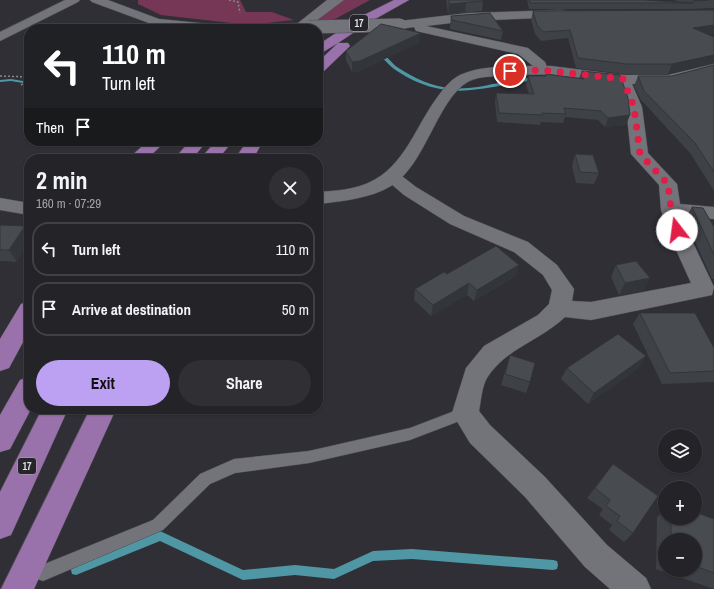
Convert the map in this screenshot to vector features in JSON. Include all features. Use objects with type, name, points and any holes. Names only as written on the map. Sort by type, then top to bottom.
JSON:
[{"type":"main road","name":"17","points":[[323,34],[350,16],[381,0]]},
{"type":"main road","name":"17","points":[[323,48],[364,20],[403,0]]},
{"type":"main road","points":[[323,25],[350,16]]},
{"type":"main road","points":[[323,64],[345,44],[364,20]]},
{"type":"main road","points":[[143,154],[152,146]]},
{"type":"main road","points":[[187,154],[195,146]]},
{"type":"main road","points":[[213,154],[220,146]]},
{"type":"main road","points":[[0,360],[24,319]]},
{"type":"main road","points":[[0,440],[24,397]]},
{"type":"main road","name":"17","points":[[0,524],[53,414]]},
{"type":"main road","points":[[17,589],[101,414]]},
{"type":"street","points":[[26,24],[74,0]]},
{"type":"street","points":[[96,0],[130,5],[157,22],[175,24]]},
{"type":"street","points":[[313,24],[332,2],[338,0]]},
{"type":"street","points":[[323,28],[400,25],[468,17],[576,14]]},
{"type":"street","points":[[0,37],[24,25]]},
{"type":"street","points":[[400,25],[513,48],[522,51],[533,58],[540,65],[541,70]]},
{"type":"street","points":[[323,197],[346,195],[368,190],[392,177],[407,162],[450,90],[461,79],[480,74],[541,70],[623,79],[664,80],[675,78],[693,71],[714,68]]},
{"type":"street","points":[[560,308],[591,310],[704,289],[677,230],[671,210],[668,184],[640,154],[634,107],[623,79]]},
{"type":"street","points":[[392,177],[410,191],[457,220],[521,247],[550,270],[563,289],[560,308],[546,321],[493,353],[475,375],[465,413],[480,434],[535,487],[596,556],[635,589]]},
{"type":"street","points":[[0,204],[24,208]]},
{"type":"street","points":[[671,210],[714,213]]},
{"type":"lane","points":[[43,573],[158,524],[205,479],[234,466],[309,457],[363,445],[410,434],[465,413]]},
{"type":"path","points":[[0,76],[24,77]]},
{"type":"shaded area","points":[[138,0],[240,0],[246,12],[272,12],[294,20],[258,24],[240,24],[161,15],[138,4]]},
{"type":"shaded area","points":[[327,0],[370,0],[323,26],[323,24],[312,24],[306,17]]},
{"type":"building","points":[[449,0],[482,0],[483,1],[449,4]]},
{"type":"building","points":[[529,0],[644,0],[693,3],[530,3]]},
{"type":"building","points":[[714,10],[714,25],[693,28],[714,37],[714,55],[672,64],[626,64],[578,58],[570,30],[543,32],[537,25],[533,11]]},
{"type":"building","points":[[490,13],[503,31],[452,20],[451,16]]},
{"type":"building","points":[[381,24],[421,33],[360,61],[352,62],[346,51]]},
{"type":"building","points":[[714,65],[714,172],[695,143],[644,91],[638,76],[672,76]]},
{"type":"building","points":[[582,71],[620,75],[628,98],[630,115],[608,118],[601,111],[564,108],[566,114],[542,113],[543,115],[499,113],[496,93],[534,94],[528,76],[546,76],[546,74],[584,79]]},
{"type":"building","points":[[575,154],[593,155],[599,173],[580,172]]},
{"type":"building","points":[[692,207],[703,208],[714,227],[714,255]]},
{"type":"building","points":[[0,225],[24,226],[9,250],[0,250]]},
{"type":"building","points":[[496,246],[519,265],[477,290],[469,283],[433,305],[415,289],[444,272],[447,274]]},
{"type":"building","points":[[636,261],[650,278],[625,283],[616,265]]},
{"type":"building","points":[[640,313],[695,313],[714,348],[714,371],[670,373]]},
{"type":"building","points":[[618,334],[646,356],[594,393],[567,368]]},
{"type":"building","points":[[510,355],[535,363],[530,382],[505,374]]},
{"type":"building","points":[[613,464],[658,496],[633,533],[617,521],[620,516],[606,506],[610,500],[595,488]]},
{"type":"building","points":[[702,515],[714,519],[714,573],[702,569],[702,533],[671,533],[671,525],[702,525]]},
{"type":"waterway","points":[[378,52],[391,65],[403,73],[437,88],[465,90],[536,79]]},
{"type":"waterway","points":[[0,81],[11,80],[24,82]]},
{"type":"waterway","points":[[76,570],[160,536],[243,575],[295,570],[334,574],[373,556],[412,554],[553,565]]},
{"type":"route","points":[[510,71],[541,70],[600,78],[623,79],[634,107],[635,125],[640,154],[668,184],[671,210],[677,230]]}]
